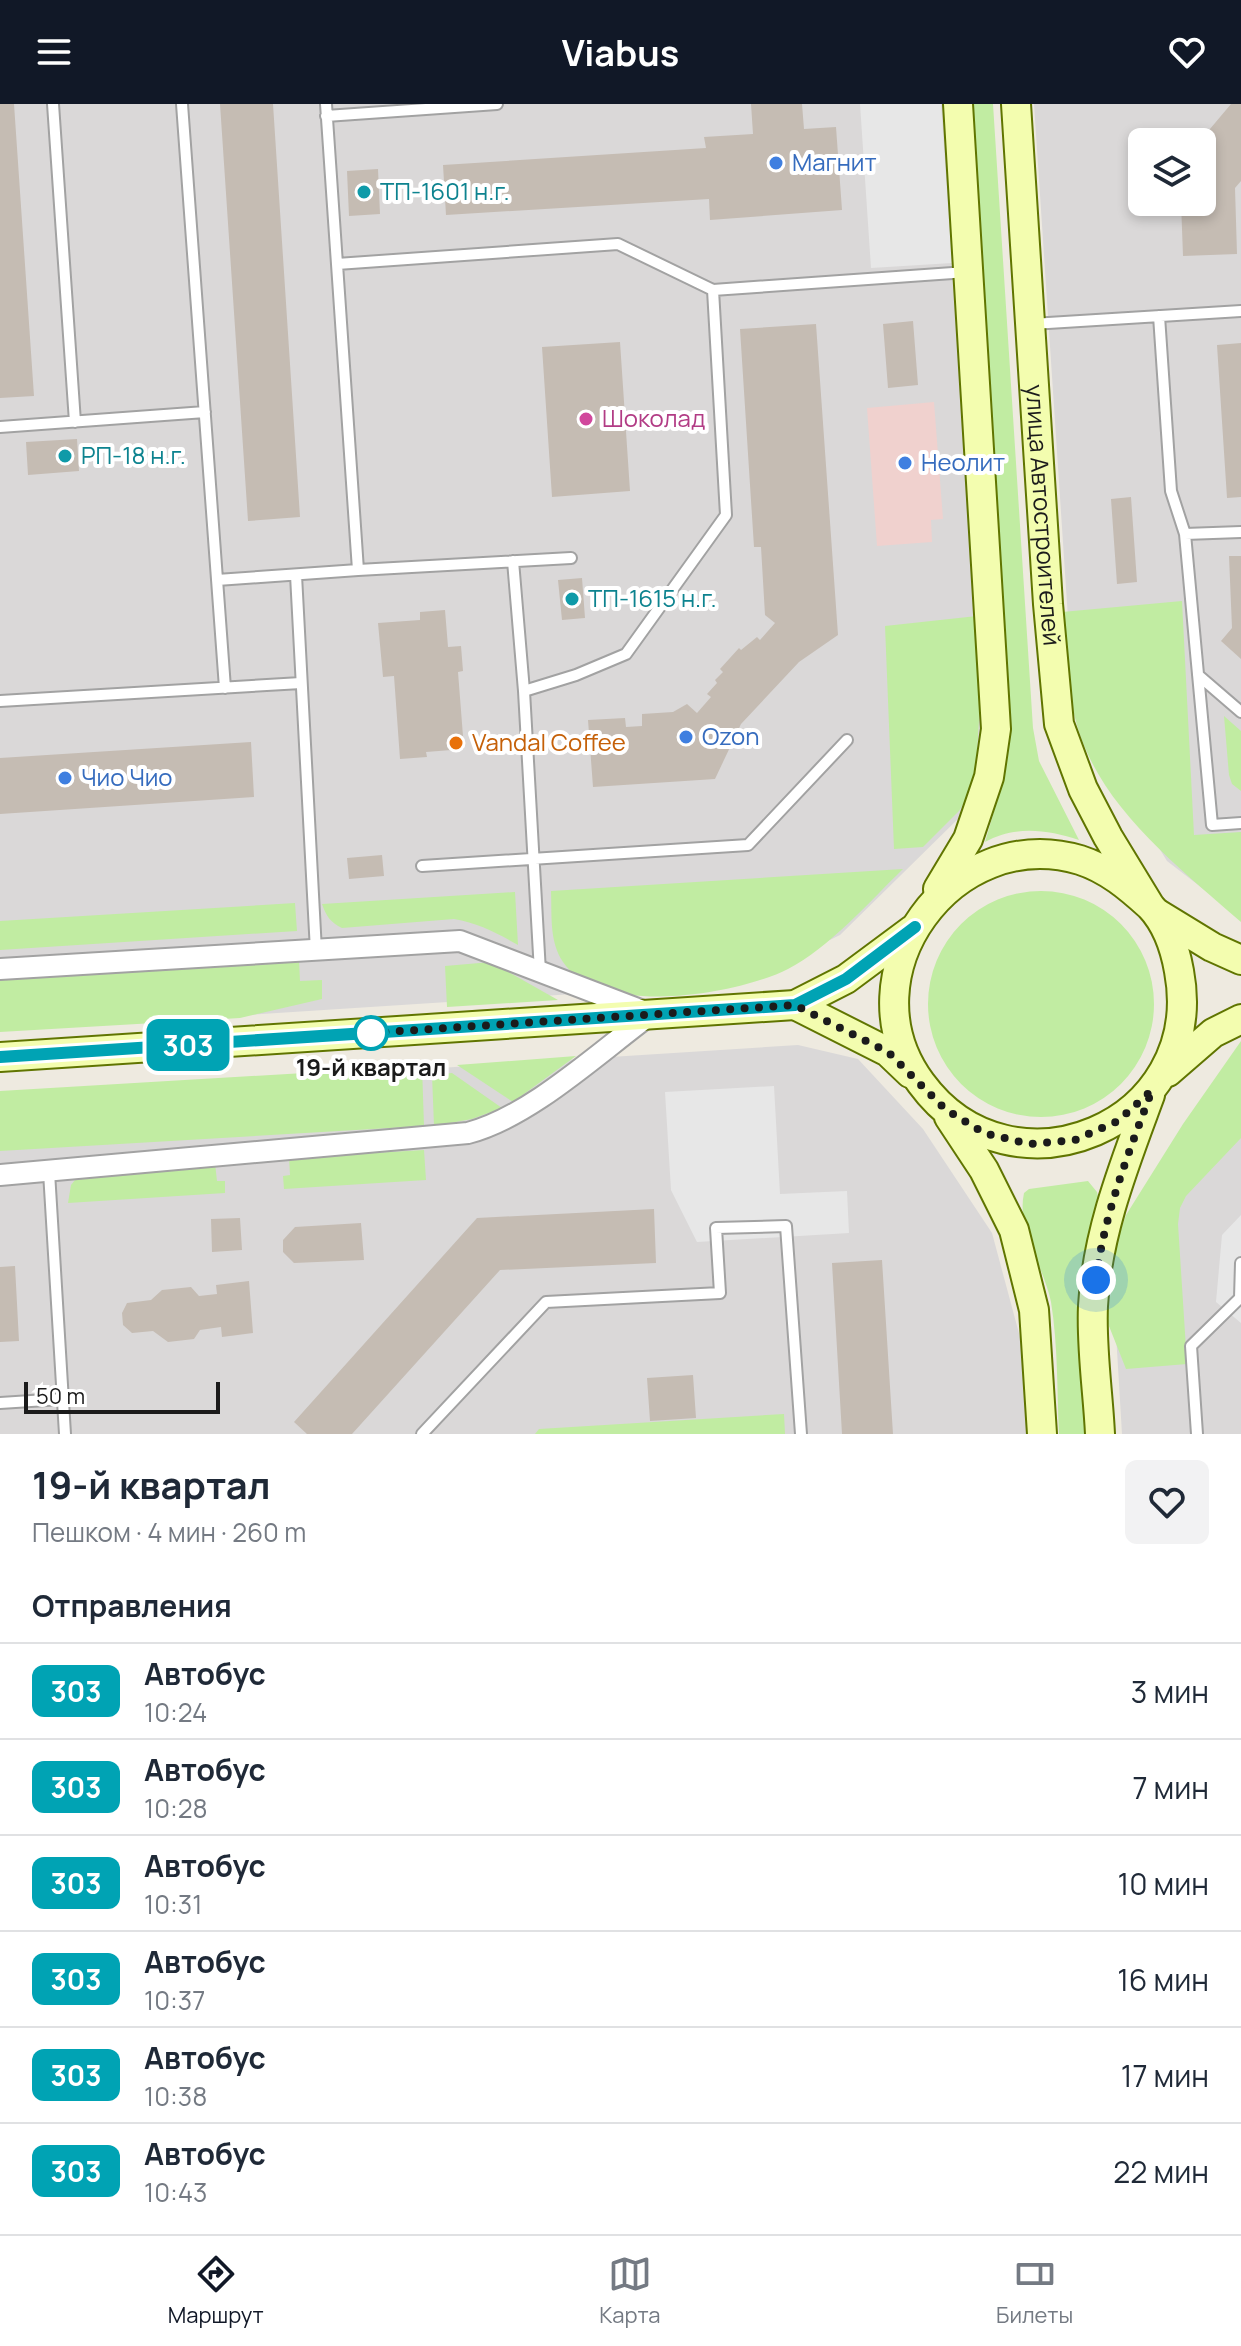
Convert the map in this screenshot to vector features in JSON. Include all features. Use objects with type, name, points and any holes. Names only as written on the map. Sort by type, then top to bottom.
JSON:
[{"type":"main road","points":[[920,1082],[903,1049],[895,1014],[896,977],[906,942],[968,839],[989,777],[996,729],[958,104]]},
{"type":"main road","name":"улица Автостроителей","points":[[1016,104],[1051,653],[1059,724],[1083,789],[1175,949],[1184,998],[1176,1047],[1157,1084]]},
{"type":"main road","points":[[0,1057],[795,1005],[846,979],[920,918],[956,881],[994,862],[1037,855],[1079,860],[1118,878],[1154,910],[1212,947],[1241,960]]},
{"type":"main road","points":[[795,1005],[888,1052],[945,1109],[984,1170],[1014,1230],[1034,1310],[1042,1434]]},
{"type":"main road","points":[[945,1109],[984,1133],[1029,1144],[1075,1140],[1118,1121],[1213,1033],[1241,1019]]},
{"type":"main road","points":[[1100,1434],[1093,1308],[1100,1251],[1118,1183],[1157,1084]]},
{"type":"street","points":[[0,969],[460,941],[651,1014]]},
{"type":"street","points":[[0,1175],[468,1133],[493,1127],[522,1111],[651,1014]]},
{"type":"lane","points":[[53,104],[75,422]]},
{"type":"lane","points":[[182,104],[225,688]]},
{"type":"lane","points":[[326,104],[358,570]]},
{"type":"lane","points":[[326,116],[497,104]]},
{"type":"lane","points":[[337,264],[618,244],[713,290],[969,272]]},
{"type":"lane","points":[[524,691],[576,675],[626,654],[726,515],[713,290]]},
{"type":"lane","points":[[1030,324],[1241,311]]},
{"type":"lane","points":[[1159,316],[1171,491],[1185,534],[1212,825],[1241,823]]},
{"type":"lane","points":[[0,427],[205,412]]},
{"type":"lane","points":[[1185,534],[1241,532]]},
{"type":"lane","points":[[217,580],[571,558]]},
{"type":"lane","points":[[513,561],[541,974]]},
{"type":"lane","points":[[296,575],[316,951]]},
{"type":"lane","points":[[1198,675],[1241,712]]},
{"type":"lane","points":[[0,701],[301,683]]},
{"type":"lane","points":[[422,866],[748,845],[847,740]]},
{"type":"lane","points":[[49,1172],[65,1434]]},
{"type":"lane","points":[[422,1434],[546,1302],[720,1293],[716,1228],[786,1226],[801,1434]]},
{"type":"lane","points":[[1197,1434],[1191,1346],[1240,1298],[1241,1263]]},
{"type":"lane","points":[[0,1403],[62,1399]]},
{"type":"shaded area","points":[[0,104],[946,104],[985,720],[962,815],[840,935],[742,983],[0,1031]]},
{"type":"shaded area","points":[[860,104],[941,104],[952,263],[871,268]]},
{"type":"shaded area","points":[[1034,104],[1241,104],[1241,918],[1167,861],[1074,709]]},
{"type":"shaded area","name":"Неолит","points":[[934,402],[943,519],[931,520],[932,542],[877,546],[867,408]]},
{"type":"shaded area","points":[[798,1045],[858,1059],[923,1129],[992,1233],[1024,1352],[1029,1434],[0,1434],[0,1096]]},
{"type":"shaded area","points":[[1241,1057],[1241,1434],[1122,1434],[1115,1317]]},
{"type":"shaded area","points":[[774,1086],[780,1194],[847,1191],[849,1233],[697,1242],[671,1190],[665,1092]]},
{"type":"shaded area","points":[[1241,1215],[1241,1323],[1216,1302],[1222,1235]]},
{"type":"green space","points":[[965,104],[993,104],[1033,728],[1039,761],[1079,840],[1020,831],[985,842],[1000,791],[1004,733]]},
{"type":"green space","points":[[1182,601],[1194,835],[1241,832],[1241,922],[1154,844],[1115,799],[1086,750],[1071,700],[1062,612]]},
{"type":"green space","points":[[977,616],[981,686],[976,771],[971,791],[959,811],[923,847],[894,849],[885,626]]},
{"type":"green space","points":[[1224,716],[1241,731],[1241,791],[1232,784],[1229,775]]},
{"type":"green space","points":[[903,869],[819,949],[788,969],[737,987],[670,996],[637,996],[607,990],[581,979],[563,962],[553,937],[551,891]]},
{"type":"green space","points":[[1041,891],[1084,900],[1104,910],[1121,924],[1135,941],[1145,961],[1154,1004],[1145,1047],[1135,1067],[1121,1084],[1104,1098],[1084,1108],[1041,1117],[998,1108],[978,1098],[961,1084],[947,1067],[937,1047],[928,1004],[937,961],[947,941],[961,924],[978,910],[998,900]]},
{"type":"green space","points":[[515,892],[518,945],[487,929],[454,919],[342,928],[329,919],[322,904]]},
{"type":"green space","points":[[295,903],[297,931],[0,950],[0,921]]},
{"type":"green space","points":[[299,960],[300,981],[322,980],[322,999],[240,1018],[0,1032],[0,978]]},
{"type":"green space","points":[[491,962],[558,1000],[447,1007],[445,966]]},
{"type":"green space","points":[[1241,1041],[1241,1138],[1186,1196],[1180,1208],[1178,1224],[1187,1364],[1126,1369],[1107,1321],[1117,1241],[1126,1215],[1183,1124]]},
{"type":"green space","points":[[576,1056],[513,1102],[457,1065]]},
{"type":"green space","points":[[422,1066],[424,1126],[0,1151],[0,1091]]},
{"type":"green space","points":[[452,1073],[502,1108],[472,1119],[434,1126],[432,1075]]},
{"type":"green space","points":[[424,1150],[426,1180],[284,1189],[283,1176],[290,1175],[289,1158]]},
{"type":"green space","points":[[215,1163],[217,1181],[225,1181],[225,1193],[68,1203],[71,1185],[79,1175]]},
{"type":"green space","points":[[1088,1181],[1097,1192],[1099,1201],[1087,1434],[1059,1434],[1051,1302],[1027,1234],[1024,1193],[1029,1189]]},
{"type":"green space","points":[[784,1414],[785,1434],[535,1434],[539,1429]]},
{"type":"building","points":[[0,104],[14,104],[34,396],[0,398]]},
{"type":"building","points":[[220,104],[273,104],[300,517],[248,521]]},
{"type":"building","points":[[751,104],[802,104],[804,129],[836,127],[842,210],[710,220],[709,199],[446,215],[443,165],[706,148],[704,137],[753,134]]},
{"type":"building","points":[[1231,104],[1241,104],[1241,181],[1235,188],[1237,254],[1183,256],[1182,216],[1216,216],[1216,128],[1211,128]]},
{"type":"building","name":"ТП-1601 н.г.","points":[[378,169],[380,214],[349,216],[347,171]]},
{"type":"building","points":[[913,321],[918,385],[888,388],[883,324]]},
{"type":"building","points":[[816,324],[838,635],[799,662],[741,724],[715,779],[593,787],[588,720],[625,718],[626,727],[642,726],[642,714],[673,712],[687,704],[697,713],[711,697],[707,694],[723,672],[720,669],[739,648],[741,650],[757,637],[760,640],[775,623],[765,615],[761,547],[754,547],[740,329]]},
{"type":"building","name":"Шоколад","points":[[620,342],[630,491],[552,497],[542,347]]},
{"type":"building","points":[[1241,343],[1241,497],[1227,498],[1217,345]]},
{"type":"building","points":[[77,439],[79,471],[28,475],[26,442]]},
{"type":"building","points":[[1131,497],[1137,582],[1117,584],[1111,499]]},
{"type":"building","points":[[1229,556],[1241,556],[1241,659],[1221,641],[1232,628]]},
{"type":"building","name":"ТП-1615 н.г.","points":[[582,578],[585,618],[562,620],[558,580]]},
{"type":"building","points":[[445,610],[448,647],[461,646],[463,671],[458,672],[464,749],[426,752],[427,757],[400,759],[394,676],[383,677],[378,623],[420,620],[420,612]]},
{"type":"building","points":[[251,742],[254,797],[0,814],[0,758]]},
{"type":"building","points":[[382,855],[384,876],[349,879],[347,858]]},
{"type":"building","points":[[654,1209],[656,1263],[500,1270],[352,1434],[307,1434],[294,1422],[477,1218]]},
{"type":"building","points":[[240,1218],[242,1250],[212,1252],[211,1219]]},
{"type":"building","points":[[361,1223],[364,1260],[294,1263],[283,1252],[283,1240],[295,1227]]},
{"type":"building","points":[[882,1260],[893,1434],[842,1434],[832,1263]]},
{"type":"building","points":[[15,1266],[19,1341],[0,1342],[0,1267]]},
{"type":"building","points":[[249,1281],[253,1333],[222,1337],[221,1327],[200,1330],[194,1339],[168,1342],[153,1331],[132,1333],[123,1325],[122,1313],[127,1303],[151,1300],[162,1290],[191,1287],[199,1296],[217,1294],[216,1285]]},
{"type":"building","points":[[693,1375],[696,1418],[650,1421],[647,1378]]},
{"type":"bus line","name":"303","points":[[0,1057],[795,1005],[846,979],[915,927]]},
{"type":"place","name":"Магнит","points":[[776,163]]},
{"type":"place","name":"ТП-1601 н.г.","points":[[364,192]]},
{"type":"place","name":"Шоколад","points":[[586,419]]},
{"type":"place","name":"РП-18 н.г.","points":[[65,456]]},
{"type":"place","name":"Неолит","points":[[905,463]]},
{"type":"place","name":"ТП-1615 н.г.","points":[[572,599]]},
{"type":"place","name":"Ozon","points":[[686,737]]},
{"type":"place","name":"Vandal Coffee","points":[[456,743]]},
{"type":"place","name":"Чио Чио","points":[[65,778]]},
{"type":"place","name":"19-й квартал","points":[[371,1033]]},
{"type":"route","points":[[371,1033],[795,1005],[888,1052],[945,1109],[984,1133],[1029,1144],[1075,1140],[1118,1121],[1152,1090],[1118,1183],[1100,1251],[1096,1280]]}]
